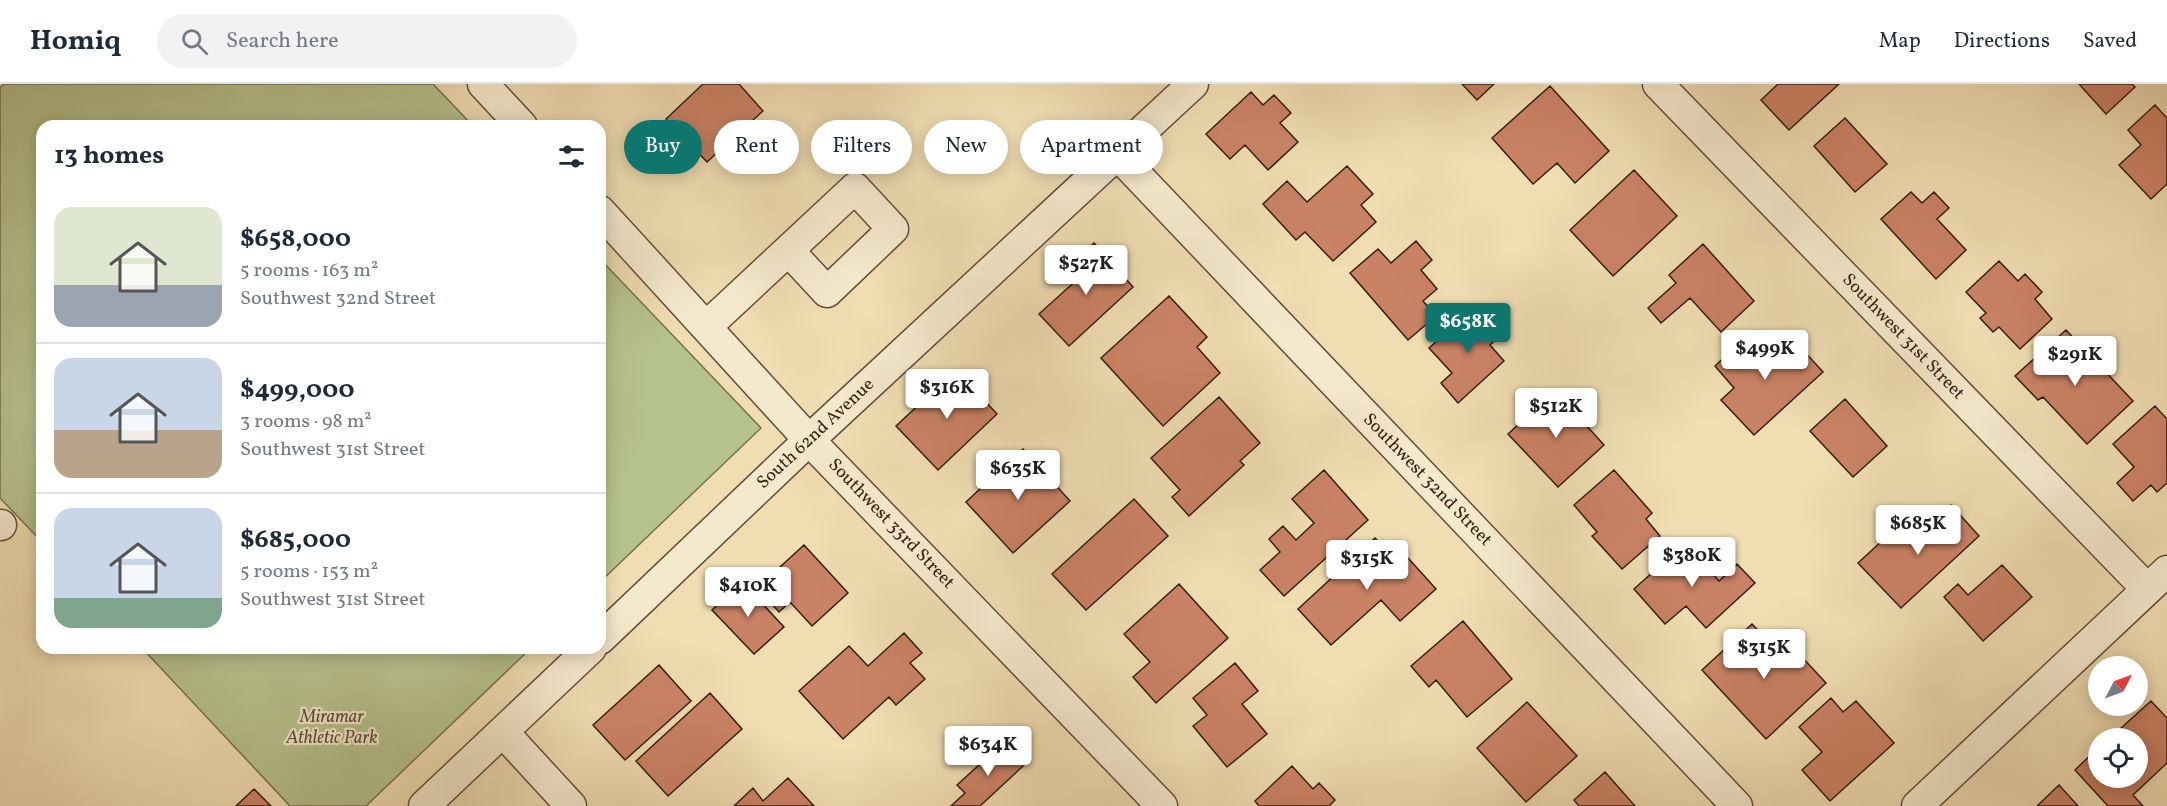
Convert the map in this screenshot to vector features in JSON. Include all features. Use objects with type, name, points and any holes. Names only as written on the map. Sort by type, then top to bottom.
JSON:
[{"type":"street","points":[[483,84],[508,120]]},
{"type":"street","name":"South 62nd Avenue","points":[[1153,120],[1193,84]]},
{"type":"street","name":"Southwest 31st Street","points":[[1658,84],[2157,580]]},
{"type":"street","name":"South 62nd Avenue","points":[[606,633],[1094,174]]},
{"type":"street","name":"Southwest 32nd Street","points":[[1136,174],[1737,806]]},
{"type":"street","name":"Southwest 33rd Street","points":[[606,219],[809,440],[1162,806]]},
{"type":"street","points":[[706,327],[789,251]]},
{"type":"street","points":[[1917,806],[2157,580]]},
{"type":"street","points":[[424,806],[585,654]]},
{"type":"street","points":[[503,732],[571,806]]},
{"type":"green space","points":[[4,84],[433,84],[467,120],[36,120],[36,536],[0,498],[0,88]]},
{"type":"green space","points":[[606,265],[761,428],[606,576]]},
{"type":"green space","name":"Miramar Athletic Park","points":[[148,654],[525,654],[366,806],[290,806]]},
{"type":"building","points":[[703,84],[739,84],[763,111],[753,120],[714,120],[714,156],[707,162],[702,157],[702,120],[666,119]]},
{"type":"building","points":[[1462,84],[1494,84],[1477,100]]},
{"type":"building","points":[[1778,84],[1839,84],[1789,130],[1761,100]]},
{"type":"building","points":[[2079,84],[2132,84],[2135,87],[2106,114]]},
{"type":"building","points":[[1550,86],[1609,151],[1575,183],[1557,163],[1533,184],[1492,138]]},
{"type":"building","points":[[1251,92],[1263,105],[1274,95],[1291,113],[1280,123],[1298,142],[1268,170],[1245,145],[1230,159],[1206,134]]},
{"type":"building","points":[[2155,105],[2167,118],[2167,184],[2151,199],[2119,165],[2141,145],[2128,130]]},
{"type":"building","points":[[1845,118],[1887,164],[1855,192],[1814,146]]},
{"type":"building","points":[[1347,166],[1373,194],[1361,205],[1376,222],[1333,261],[1305,232],[1296,240],[1263,204],[1287,181],[1307,202]]},
{"type":"building","points":[[1634,170],[1677,216],[1613,276],[1570,230]]},
{"type":"building","points":[[1911,192],[1922,203],[1934,192],[1949,208],[1937,219],[1966,250],[1936,279],[1881,219]]},
{"type":"building","points":[[1416,241],[1432,260],[1421,270],[1437,289],[1423,301],[1436,316],[1408,340],[1350,273],[1378,249],[1391,263]]},
{"type":"building","points":[[1094,243],[1133,287],[1069,346],[1039,314],[1080,277],[1070,265]]},
{"type":"building","points":[[1703,244],[1754,301],[1721,332],[1690,298],[1661,323],[1648,308],[1676,283],[1669,275]]},
{"type":"building","points":[[1999,261],[2018,281],[2025,274],[2042,292],[2035,299],[2052,319],[2020,349],[1999,327],[1993,332],[1980,318],[1986,313],[1966,292]]},
{"type":"building","points":[[1169,296],[1207,337],[1197,347],[1220,373],[1163,426],[1101,358]]},
{"type":"building","points":[[1475,307],[1500,336],[1490,345],[1504,361],[1458,403],[1441,383],[1452,373],[1429,348]]},
{"type":"building","points":[[2066,330],[2133,401],[2087,444],[2043,397],[2038,400],[2015,376]]},
{"type":"building","points":[[1746,337],[1768,361],[1792,338],[1823,372],[1754,435],[1721,400],[1734,388],[1715,366]]},
{"type":"building","points":[[956,370],[997,414],[938,470],[896,426]]},
{"type":"building","points":[[1555,391],[1604,445],[1558,487],[1508,434]]},
{"type":"building","points":[[1219,397],[1260,443],[1240,461],[1244,465],[1189,516],[1172,497],[1180,490],[1151,458]]},
{"type":"building","points":[[1845,399],[1887,446],[1853,477],[1810,431]]},
{"type":"building","points":[[2155,406],[2167,419],[2167,483],[2157,492],[2151,485],[2133,501],[2117,483],[2134,467],[2113,444]]},
{"type":"building","points":[[1023,449],[1070,501],[1013,553],[966,502]]},
{"type":"building","points":[[1324,470],[1368,520],[1284,596],[1260,570],[1280,552],[1269,539],[1283,526],[1296,540],[1314,523],[1292,499]]},
{"type":"building","points":[[1614,470],[1652,513],[1646,519],[1660,536],[1622,569],[1592,536],[1597,532],[1574,505]]},
{"type":"building","points":[[1134,499],[1168,536],[1086,610],[1052,574]]},
{"type":"building","points":[[1951,505],[1979,536],[1901,608],[1858,563],[1896,528],[1910,543]]},
{"type":"building","points":[[1375,538],[1391,556],[1399,548],[1436,589],[1400,621],[1381,600],[1331,645],[1298,609]]},
{"type":"building","points":[[1685,543],[1719,581],[1737,564],[1755,583],[1706,628],[1686,606],[1665,624],[1634,589]]},
{"type":"building","points":[[804,545],[848,593],[812,626],[790,602],[779,612],[757,588]]},
{"type":"building","points":[[2002,565],[2032,597],[1983,641],[1944,597],[1958,584],[1968,595]]},
{"type":"building","points":[[742,582],[784,627],[754,654],[712,610]]},
{"type":"building","points":[[1179,584],[1228,638],[1156,703],[1133,677],[1150,662],[1124,634]]},
{"type":"building","points":[[1463,621],[1512,679],[1467,717],[1436,680],[1429,687],[1411,666]]},
{"type":"building","points":[[1752,624],[1778,651],[1788,642],[1826,683],[1766,739],[1702,670]]},
{"type":"building","points":[[904,633],[922,653],[910,663],[925,679],[896,705],[889,697],[843,739],[799,691],[849,646],[868,666]]},
{"type":"building","points":[[1235,663],[1258,691],[1242,704],[1267,734],[1227,767],[1193,726],[1207,715],[1193,698]]},
{"type":"building","points":[[659,665],[691,701],[625,760],[593,725]]},
{"type":"building","points":[[710,693],[742,729],[668,796],[636,761]]},
{"type":"building","points":[[1831,698],[1843,712],[1856,701],[1894,743],[1830,801],[1802,770],[1822,752],[1799,727]]},
{"type":"building","points":[[2151,701],[2167,718],[2167,763],[2148,781],[2148,728],[2121,728],[2134,716],[2148,716],[2148,704]]},
{"type":"building","points":[[1527,702],[1577,756],[1526,802],[1477,748]]},
{"type":"building","points":[[1003,743],[1023,766],[980,806],[951,806],[965,793],[957,785]]},
{"type":"building","points":[[2088,758],[2088,784],[2075,770]]},
{"type":"building","points":[[1292,766],[1313,789],[1319,783],[1335,800],[1329,806],[1259,806],[1255,801]]},
{"type":"building","points":[[1605,772],[1635,806],[1579,806],[1574,800]]},
{"type":"building","points":[[788,778],[814,806],[734,806],[753,788],[763,801]]},
{"type":"building","points":[[2059,785],[2078,806],[2037,806]]},
{"type":"building","points":[[2092,788],[2140,788],[2133,795],[2143,806],[2108,806]]},
{"type":"building","points":[[254,789],[271,806],[236,806]]}]
